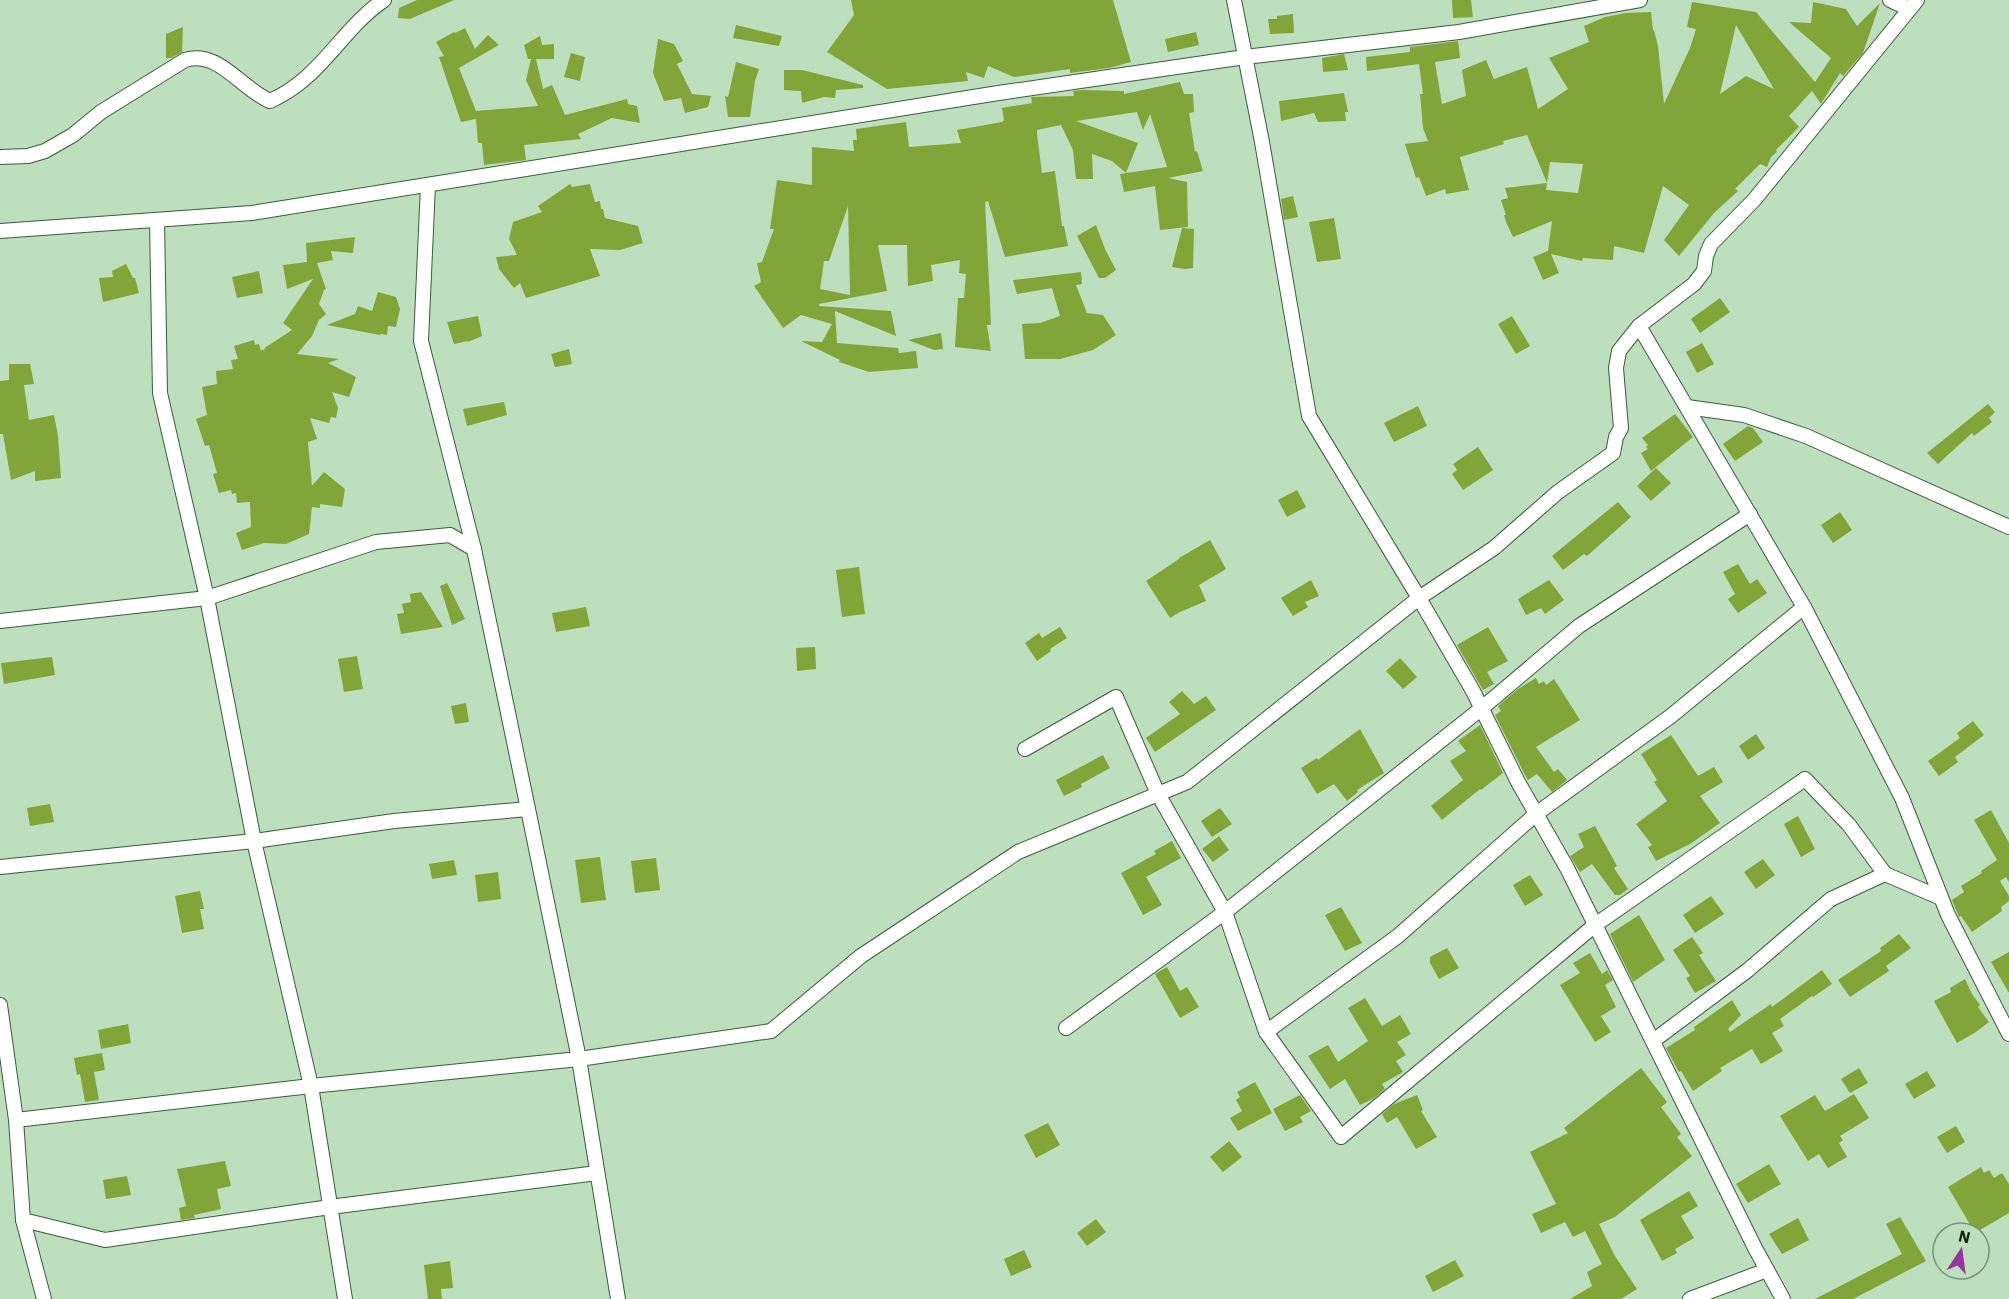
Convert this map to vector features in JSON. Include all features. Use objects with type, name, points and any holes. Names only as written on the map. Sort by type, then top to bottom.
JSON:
[{"type":"street","points":[[0,157],[28,156],[45,151],[73,135],[101,112],[185,60],[195,57],[212,60],[257,96],[270,101],[283,95],[311,74],[331,55],[368,12],[384,0]]},
{"type":"street","points":[[1234,0],[1262,142],[1309,416],[1419,598],[1482,708],[1536,814],[1567,868],[1783,1299]]},
{"type":"street","points":[[0,231],[252,213],[992,94],[1245,57],[1460,32],[1640,0]]},
{"type":"street","points":[[16,1120],[311,1086],[579,1059],[771,1031],[861,956],[1018,852],[1186,782],[1419,598],[1494,548],[1558,492],[1613,453],[1621,428],[1616,368],[1619,351],[1639,326],[1694,284],[1704,271],[1706,256],[1711,244],[1754,200],[1913,5],[1890,0]]},
{"type":"street","points":[[428,185],[421,341],[474,549],[528,808],[579,1059],[618,1299]]},
{"type":"street","points":[[157,221],[160,393],[207,598],[254,841],[311,1086],[345,1299]]},
{"type":"street","points":[[1639,326],[1804,607],[1902,798],[1948,915],[2009,1034]]},
{"type":"street","points":[[1687,407],[1744,415],[1806,436],[2009,527]]},
{"type":"street","points":[[1066,1028],[1225,912],[1482,708],[1579,626],[1750,514]]},
{"type":"street","points":[[0,621],[207,598],[376,542],[450,535],[474,549]]},
{"type":"street","points":[[1266,1032],[1398,936],[1536,814],[1671,716],[1804,607]]},
{"type":"street","points":[[1025,749],[1116,698],[1158,794],[1225,912],[1266,1032],[1341,1137],[1595,925],[1805,779],[1849,825],[1885,874],[1941,898]]},
{"type":"street","points":[[0,867],[254,841],[394,821],[528,808]]},
{"type":"street","points":[[1653,1041],[1748,970],[1831,899],[1885,874]]},
{"type":"street","points":[[0,1005],[16,1120],[23,1220],[44,1299]]},
{"type":"street","points":[[23,1220],[105,1240],[330,1207],[597,1173]]},
{"type":"street","points":[[1690,1299],[1767,1270]]},
{"type":"building","points":[[417,0],[454,0],[410,19],[398,18],[399,8]]},
{"type":"building","points":[[851,0],[1113,0],[1131,62],[1109,68],[1070,73],[1070,69],[1014,77],[988,66],[984,78],[966,72],[968,81],[887,89],[827,52],[854,15]]},
{"type":"building","points":[[1452,0],[1471,0],[1473,17],[1453,18]]},
{"type":"building","points":[[1692,2],[1756,12],[1815,82],[1831,58],[1789,22],[1811,23],[1813,2],[1846,9],[1857,26],[1880,3],[1863,53],[1843,76],[1840,73],[1821,104],[1812,91],[1789,116],[1799,127],[1776,150],[1777,152],[1771,157],[1767,167],[1760,164],[1735,189],[1738,191],[1714,213],[1679,256],[1664,240],[1689,205],[1663,186],[1644,253],[1614,246],[1613,260],[1583,258],[1582,261],[1551,254],[1559,273],[1543,280],[1533,257],[1548,251],[1552,221],[1513,237],[1506,222],[1501,200],[1508,198],[1505,188],[1547,183],[1527,135],[1460,157],[1469,190],[1446,194],[1445,189],[1426,196],[1419,177],[1416,178],[1405,144],[1428,141],[1423,128],[1420,94],[1423,94],[1419,64],[1367,71],[1366,57],[1410,52],[1410,47],[1458,41],[1460,58],[1435,62],[1442,104],[1466,96],[1462,70],[1486,60],[1494,79],[1527,67],[1538,109],[1568,89],[1549,58],[1589,42],[1584,26],[1605,17],[1651,12],[1658,46],[1664,104],[1690,48],[1696,29],[1687,27]],"holes":[[[1736,25],[1774,89],[1746,76],[1720,94]],[[1550,162],[1583,164],[1578,193],[1546,190]]]},
{"type":"building","points":[[1293,14],[1294,33],[1270,34],[1268,19]]},
{"type":"building","points":[[736,25],[782,36],[779,46],[733,38]]},
{"type":"building","points":[[183,27],[182,52],[166,58],[166,34]]},
{"type":"building","points":[[465,28],[475,49],[488,35],[499,45],[459,68],[476,111],[538,106],[526,80],[531,59],[528,59],[524,45],[540,36],[542,45],[554,44],[554,59],[536,59],[543,89],[552,85],[565,115],[627,99],[628,104],[637,106],[640,123],[612,118],[578,134],[581,139],[524,145],[526,160],[484,165],[482,143],[478,143],[476,119],[461,122],[439,57],[444,56],[436,42]]},
{"type":"building","points":[[1196,32],[1199,45],[1168,52],[1165,39]]},
{"type":"building","points":[[658,39],[674,44],[683,61],[677,64],[692,94],[711,96],[708,107],[685,113],[681,98],[664,101],[653,73]]},
{"type":"building","points":[[571,53],[585,57],[580,81],[564,77]]},
{"type":"building","points":[[1344,54],[1348,70],[1323,72],[1322,58]]},
{"type":"building","points":[[736,62],[759,69],[750,117],[728,117],[725,96],[728,97]]},
{"type":"building","points":[[784,70],[802,70],[863,85],[863,88],[836,90],[835,98],[824,97],[802,103],[801,91],[784,90]]},
{"type":"building","points":[[1180,82],[1184,94],[1193,94],[1194,112],[1189,113],[1195,152],[1197,151],[1203,171],[1168,178],[1187,182],[1188,227],[1160,230],[1155,186],[1124,192],[1120,174],[1126,173],[1112,161],[1092,154],[1093,179],[1076,179],[1073,150],[1061,125],[1037,130],[1042,173],[1055,171],[1062,226],[1064,226],[1068,246],[1005,257],[988,201],[985,202],[991,325],[987,325],[991,351],[955,347],[958,298],[964,298],[966,274],[959,273],[960,260],[931,265],[933,281],[908,286],[907,245],[878,245],[887,291],[819,304],[819,306],[891,311],[896,336],[835,311],[837,343],[898,348],[899,353],[916,351],[918,368],[869,372],[839,362],[840,360],[801,341],[822,342],[832,324],[801,315],[783,328],[754,286],[761,282],[757,263],[762,262],[774,229],[770,229],[777,180],[812,185],[812,147],[854,151],[853,140],[857,140],[856,129],[906,122],[909,147],[961,143],[957,130],[1002,122],[1004,120],[1002,108],[1032,103],[1031,97],[1074,96],[1073,91],[1082,90],[1124,91],[1124,94]],"holes":[[[1137,112],[1143,130],[1150,114],[1167,167],[1126,173],[1138,143],[1076,121]],[[848,206],[850,289],[850,295],[820,289],[824,261],[829,261]]]},
{"type":"building","points":[[1344,93],[1348,112],[1345,112],[1346,121],[1318,122],[1314,113],[1281,121],[1279,101]]},
{"type":"building","points":[[570,184],[572,187],[590,184],[595,202],[600,201],[605,218],[638,226],[643,243],[620,250],[590,249],[600,276],[526,298],[520,283],[514,288],[499,269],[496,257],[517,255],[509,239],[513,222],[542,212],[538,206]]},
{"type":"building","points":[[1293,196],[1298,217],[1284,220],[1281,199]]},
{"type":"building","points":[[1334,218],[1341,259],[1317,262],[1309,222]]},
{"type":"building","points":[[1096,225],[1116,270],[1105,278],[1099,278],[1077,236]]},
{"type":"building","points":[[1182,228],[1194,229],[1193,268],[1172,267]]},
{"type":"building","points":[[355,237],[353,253],[331,251],[333,260],[317,263],[326,289],[319,304],[326,314],[319,320],[312,336],[297,354],[339,359],[328,363],[356,377],[349,397],[332,392],[338,408],[336,418],[331,417],[329,423],[310,418],[317,439],[308,442],[312,486],[324,472],[345,489],[342,507],[320,504],[320,508],[312,507],[309,534],[286,544],[264,543],[242,550],[236,533],[251,527],[250,502],[237,503],[236,493],[232,494],[231,490],[219,493],[213,474],[217,473],[209,445],[205,446],[196,419],[207,415],[202,387],[217,384],[216,371],[233,369],[231,360],[238,359],[234,346],[254,340],[255,345],[259,344],[263,351],[292,330],[283,323],[313,279],[287,289],[283,265],[307,262],[306,243]]},
{"type":"building","points":[[126,264],[135,278],[139,293],[103,302],[99,278],[113,277],[112,271]]},
{"type":"building","points":[[259,271],[263,293],[237,298],[232,277]]},
{"type":"building","points":[[1081,272],[1082,284],[1076,285],[1087,313],[1103,315],[1116,335],[1093,350],[1060,359],[1025,359],[1022,324],[1040,323],[1060,316],[1052,288],[1017,294],[1013,280]]},
{"type":"building","points":[[378,292],[396,297],[400,309],[396,327],[388,326],[387,335],[327,325],[355,314],[358,306],[372,311]]},
{"type":"building","points":[[1720,298],[1730,312],[1700,333],[1691,319]]},
{"type":"building","points":[[478,316],[482,336],[468,342],[454,344],[447,322]]},
{"type":"building","points":[[1512,316],[1530,346],[1516,354],[1498,324]]},
{"type":"building","points":[[941,333],[943,349],[934,350],[908,340]]},
{"type":"building","points":[[1702,343],[1714,364],[1697,373],[1686,352]]},
{"type":"building","points":[[569,349],[572,364],[555,367],[551,354]]},
{"type":"building","points":[[9,364],[30,364],[34,384],[24,385],[29,420],[54,415],[61,478],[35,481],[35,471],[11,480],[3,434],[0,434],[0,381],[9,380]]},
{"type":"building","points":[[504,402],[507,415],[467,426],[463,409]]},
{"type":"building","points":[[1988,404],[1995,412],[1989,418],[1992,422],[1974,436],[1972,433],[1938,464],[1927,453]]},
{"type":"building","points":[[1418,406],[1427,426],[1394,442],[1384,423]]},
{"type":"building","points":[[1675,414],[1693,437],[1651,471],[1641,453],[1648,449],[1646,447],[1648,445],[1642,438]]},
{"type":"building","points":[[1748,426],[1753,428],[1763,442],[1735,461],[1723,444]]},
{"type":"building","points":[[1478,447],[1493,470],[1463,490],[1452,474],[1457,470],[1453,464]]},
{"type":"building","points":[[1656,468],[1671,483],[1651,501],[1637,486]]},
{"type":"building","points":[[1297,490],[1306,507],[1287,517],[1278,500]]},
{"type":"building","points":[[1618,502],[1631,517],[1587,556],[1584,554],[1563,570],[1552,556]]},
{"type":"building","points":[[1840,512],[1852,530],[1833,543],[1821,525]]},
{"type":"building","points":[[1210,540],[1226,569],[1199,585],[1206,601],[1170,618],[1146,581]]},
{"type":"building","points":[[1738,564],[1750,584],[1757,579],[1767,593],[1738,613],[1728,599],[1735,594],[1723,572]]},
{"type":"building","points":[[859,567],[865,614],[842,617],[836,570]]},
{"type":"building","points":[[1311,580],[1319,596],[1305,602],[1308,607],[1293,616],[1281,598]]},
{"type":"building","points":[[1549,580],[1564,600],[1545,614],[1541,608],[1526,615],[1518,599]]},
{"type":"building","points":[[447,583],[465,619],[452,625],[440,586]]},
{"type":"building","points":[[421,592],[443,627],[401,634],[397,614],[404,613],[402,604],[411,602],[410,594]]},
{"type":"building","points":[[586,607],[590,626],[556,632],[552,613]]},
{"type":"building","points":[[1060,627],[1067,638],[1037,661],[1025,643],[1039,633],[1042,638]]},
{"type":"building","points":[[1488,627],[1508,661],[1487,672],[1494,684],[1483,690],[1457,645]]},
{"type":"building","points":[[815,647],[816,669],[797,671],[796,648]]},
{"type":"building","points":[[357,656],[363,689],[344,692],[338,659]]},
{"type":"building","points":[[52,657],[55,675],[4,684],[1,663]]},
{"type":"building","points":[[1400,658],[1417,677],[1403,689],[1386,671]]},
{"type":"building","points":[[1536,678],[1539,684],[1544,681],[1546,685],[1554,679],[1580,720],[1536,747],[1554,772],[1558,769],[1567,780],[1552,792],[1537,774],[1528,780],[1495,715],[1501,711],[1498,706],[1518,689]]},
{"type":"building","points":[[1182,691],[1194,704],[1206,696],[1216,710],[1155,752],[1146,738],[1180,714],[1169,702]]},
{"type":"building","points":[[466,703],[469,722],[455,724],[451,706]]},
{"type":"building","points":[[1973,721],[1984,735],[1955,757],[1958,762],[1939,776],[1928,761],[1960,738],[1957,733]]},
{"type":"building","points":[[1480,725],[1503,773],[1442,820],[1431,806],[1463,780],[1450,761],[1466,751],[1458,741]]},
{"type":"building","points":[[1360,729],[1384,773],[1357,790],[1358,792],[1347,801],[1334,784],[1317,794],[1301,768],[1317,758],[1318,760]]},
{"type":"building","points":[[1756,734],[1765,748],[1748,760],[1739,746]]},
{"type":"building","points":[[1671,735],[1698,776],[1714,767],[1723,782],[1700,796],[1720,823],[1690,844],[1656,861],[1648,847],[1652,845],[1636,824],[1667,801],[1654,782],[1657,780],[1641,754]]},
{"type":"building","points":[[1103,755],[1110,768],[1064,796],[1056,780]]},
{"type":"building","points":[[50,804],[54,822],[30,826],[27,808]]},
{"type":"building","points":[[1220,808],[1232,824],[1212,837],[1201,821]]},
{"type":"building","points":[[1991,810],[2009,843],[2009,882],[2006,877],[2000,881],[2009,896],[2009,901],[2001,907],[2002,911],[1972,932],[1961,916],[1959,917],[1952,900],[1964,892],[1961,886],[1997,860],[1974,820]]},
{"type":"building","points":[[1798,816],[1815,849],[1801,857],[1784,824]]},
{"type":"building","points":[[1595,826],[1617,866],[1614,868],[1628,889],[1620,895],[1615,895],[1592,864],[1580,872],[1570,856],[1584,847],[1578,834]]},
{"type":"building","points":[[1219,836],[1229,850],[1213,862],[1202,849]]},
{"type":"building","points":[[1172,841],[1181,858],[1146,877],[1162,905],[1143,915],[1121,873],[1156,854],[1154,851]]},
{"type":"building","points":[[600,857],[606,900],[581,903],[575,860]]},
{"type":"building","points":[[656,858],[660,890],[635,893],[631,861]]},
{"type":"building","points":[[1763,859],[1775,875],[1756,889],[1744,872]]},
{"type":"building","points":[[454,860],[457,875],[432,879],[429,864]]},
{"type":"building","points":[[498,872],[501,899],[478,902],[475,875]]},
{"type":"building","points":[[1530,875],[1543,895],[1525,906],[1513,885]]},
{"type":"building","points":[[200,891],[204,909],[200,909],[204,929],[182,933],[175,896]]},
{"type":"building","points":[[1711,896],[1724,914],[1695,933],[1683,915]]},
{"type":"building","points":[[1341,907],[1362,943],[1345,951],[1325,915]]},
{"type":"building","points":[[1639,915],[1665,960],[1633,982],[1610,934]]},
{"type":"building","points":[[1899,934],[1911,948],[1886,966],[1889,971],[1850,997],[1838,980],[1881,951],[1880,948]]},
{"type":"building","points":[[1692,937],[1703,953],[1699,955],[1716,981],[1695,993],[1686,978],[1690,976],[1673,950]]},
{"type":"building","points":[[1447,948],[1459,968],[1439,979],[1430,963],[1430,957]]},
{"type":"building","points":[[2009,952],[2009,993],[1991,962]]},
{"type":"building","points":[[1590,953],[1602,974],[1607,970],[1613,980],[1605,985],[1616,1007],[1601,1016],[1611,1032],[1595,1042],[1560,985],[1580,973],[1573,963]]},
{"type":"building","points":[[1167,967],[1180,991],[1187,987],[1199,1007],[1180,1018],[1155,974]]},
{"type":"building","points":[[1822,970],[1832,984],[1780,1019],[1784,1026],[1772,1033],[1783,1051],[1761,1064],[1752,1049],[1720,1068],[1722,1071],[1693,1091],[1666,1048],[1695,1030],[1694,1027],[1732,1000],[1741,1015],[1728,1029],[1730,1032],[1771,1004],[1772,1007]]},
{"type":"building","points":[[1965,979],[1980,1005],[1978,1007],[1989,1022],[1957,1043],[1934,1001],[1951,992],[1950,988]]},
{"type":"building","points":[[1365,998],[1382,1026],[1400,1015],[1411,1034],[1397,1042],[1406,1055],[1396,1061],[1403,1072],[1382,1084],[1385,1089],[1373,1099],[1360,1105],[1345,1079],[1330,1089],[1308,1056],[1328,1045],[1338,1062],[1368,1041],[1348,1008]]},
{"type":"building","points":[[128,1024],[131,1043],[101,1049],[98,1030]]},
{"type":"building","points":[[102,1053],[105,1070],[94,1072],[99,1100],[85,1102],[80,1074],[77,1075],[74,1058]]},
{"type":"building","points":[[1641,1068],[1667,1102],[1661,1107],[1681,1134],[1677,1137],[1692,1156],[1615,1217],[1599,1224],[1615,1256],[1637,1289],[1621,1299],[1570,1299],[1592,1286],[1587,1272],[1602,1264],[1585,1231],[1573,1237],[1565,1222],[1541,1233],[1532,1214],[1556,1204],[1530,1152],[1568,1133],[1564,1128]]},
{"type":"building","points":[[1859,1068],[1868,1083],[1850,1093],[1841,1079]]},
{"type":"building","points":[[1927,1071],[1936,1086],[1914,1099],[1905,1084]]},
{"type":"building","points":[[1255,1082],[1272,1113],[1238,1131],[1230,1118],[1242,1111],[1236,1100],[1240,1097],[1237,1092]]},
{"type":"building","points":[[1854,1094],[1869,1118],[1840,1136],[1843,1140],[1839,1143],[1847,1157],[1828,1168],[1819,1154],[1808,1161],[1780,1116],[1815,1095],[1825,1111]]},
{"type":"building","points":[[1300,1095],[1311,1111],[1300,1117],[1303,1122],[1285,1131],[1273,1109]]},
{"type":"building","points":[[1417,1095],[1423,1110],[1421,1111],[1437,1137],[1416,1149],[1397,1117],[1387,1123],[1382,1114],[1394,1104]]},
{"type":"building","points":[[1048,1123],[1060,1145],[1036,1158],[1024,1135]]},
{"type":"building","points":[[1956,1126],[1965,1142],[1947,1153],[1937,1137]]},
{"type":"building","points":[[1229,1141],[1242,1157],[1223,1172],[1210,1157]]},
{"type":"building","points":[[225,1161],[231,1186],[217,1189],[221,1209],[181,1220],[179,1208],[186,1206],[177,1169]]},
{"type":"building","points":[[1769,1164],[1781,1184],[1748,1203],[1736,1184]]},
{"type":"building","points":[[1981,1167],[1984,1173],[1989,1170],[1994,1178],[2002,1173],[2009,1184],[2009,1213],[1991,1224],[1991,1221],[1968,1221],[1948,1187]]},
{"type":"building","points":[[127,1176],[131,1195],[106,1199],[103,1180]]},
{"type":"building","points":[[1689,1191],[1698,1206],[1681,1216],[1694,1238],[1675,1249],[1677,1253],[1662,1261],[1640,1220]]},
{"type":"building","points":[[1900,1217],[1926,1261],[1853,1299],[1815,1299],[1902,1254],[1886,1224]]},
{"type":"building","points":[[1798,1218],[1809,1240],[1782,1254],[1769,1234]]},
{"type":"building","points":[[1096,1219],[1106,1232],[1087,1246],[1077,1233]]},
{"type":"building","points":[[1024,1250],[1032,1267],[1011,1276],[1004,1259]]},
{"type":"building","points":[[1455,1260],[1464,1276],[1433,1292],[1425,1276]]},
{"type":"building","points":[[450,1261],[453,1288],[441,1289],[442,1299],[428,1299],[424,1265]]}]
